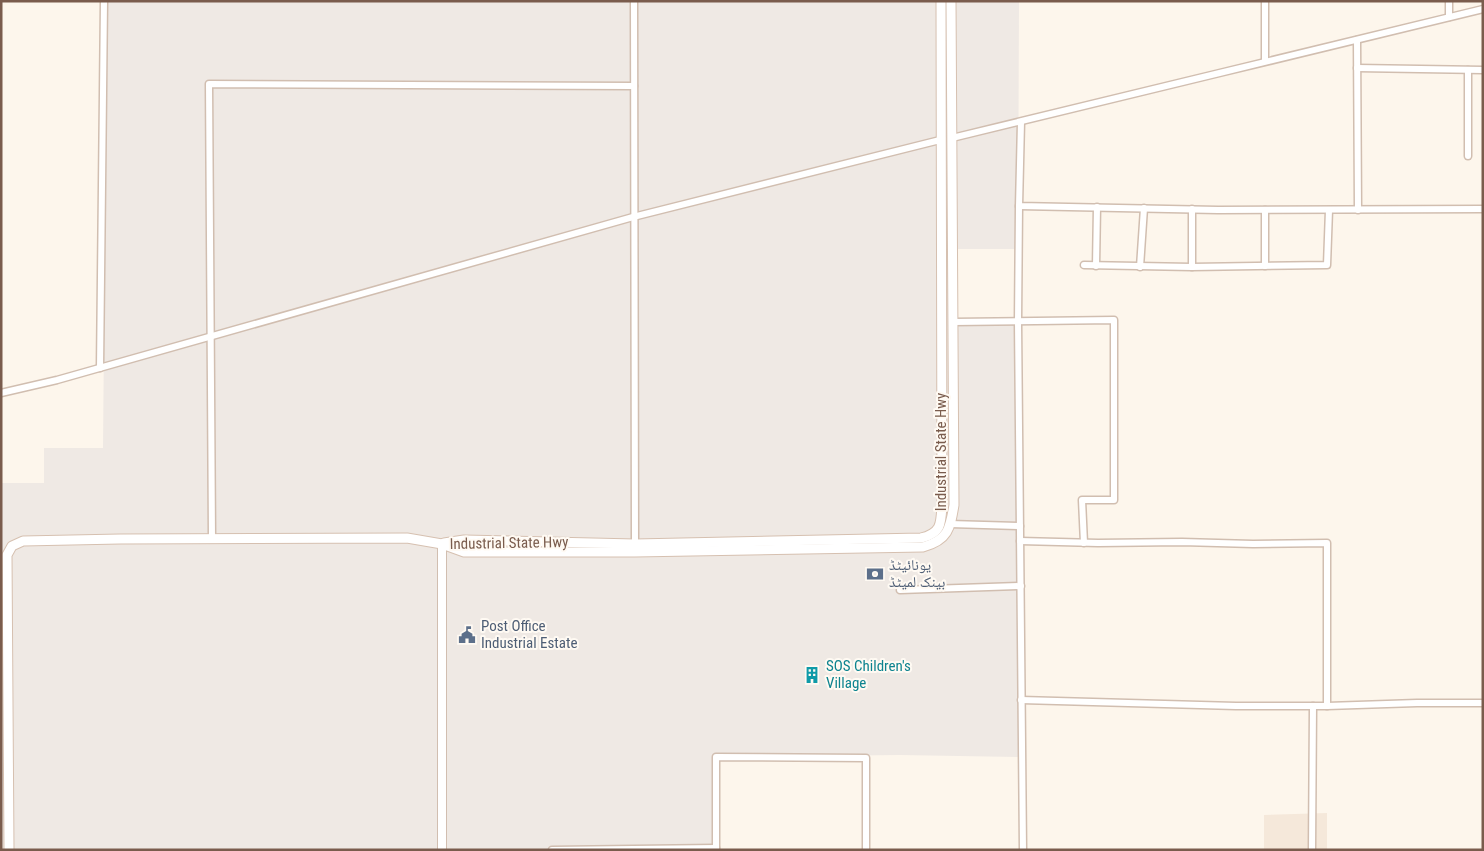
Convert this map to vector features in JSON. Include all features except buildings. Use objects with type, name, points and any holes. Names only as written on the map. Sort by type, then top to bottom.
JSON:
[{"type":"main road","name":"Industrial State Hwy","points":[[635,548],[922,538],[935,533],[941,522],[940,1]]},
{"type":"main road","name":"Industrial State Hwy","points":[[9,850],[7,555],[12,546],[23,541],[407,538],[442,544],[464,540],[635,548],[923,547],[942,539],[950,524],[954,505],[952,1]]},
{"type":"main road","points":[[940,82],[952,82]]},
{"type":"main road","points":[[940,194],[953,194]]},
{"type":"street","points":[[100,368],[104,1]]},
{"type":"street","points":[[634,1],[635,548]]},
{"type":"street","points":[[1265,1],[1265,60]]},
{"type":"street","points":[[1449,1],[1449,17]]},
{"type":"street","points":[[952,138],[1265,60],[1483,9]]},
{"type":"street","points":[[1357,40],[1358,210]]},
{"type":"street","points":[[1357,68],[1483,70]]},
{"type":"street","points":[[1468,70],[1468,156]]},
{"type":"street","points":[[212,539],[209,336],[209,84],[634,86]]},
{"type":"street","points":[[1021,122],[1018,322],[1023,850]]},
{"type":"street","points":[[1,393],[100,368],[635,217],[940,140]]},
{"type":"street","points":[[1019,206],[1265,210],[1483,209]]},
{"type":"street","points":[[1096,266],[1097,208]]},
{"type":"street","points":[[1140,267],[1144,208]]},
{"type":"street","points":[[1192,209],[1192,267]]},
{"type":"street","points":[[1265,210],[1265,266]]},
{"type":"street","points":[[1084,265],[1140,267],[1327,266],[1329,210]]},
{"type":"street","points":[[953,322],[1114,320],[1114,500],[1082,500],[1084,543]]},
{"type":"street","points":[[950,524],[1020,526]]},
{"type":"street","points":[[1020,540],[1084,543],[1327,543],[1327,706]]},
{"type":"street","points":[[442,544],[442,850]]},
{"type":"street","points":[[900,590],[1021,586]]},
{"type":"street","points":[[1021,700],[1236,706],[1483,703]]},
{"type":"street","points":[[1312,850],[1313,706]]},
{"type":"street","points":[[552,850],[716,849],[716,757],[866,758],[866,850]]},
{"type":"shaded area","points":[[107,1],[1019,1],[1018,249],[955,249],[955,323],[1019,325],[1021,757],[900,755],[720,757],[719,850],[1,850],[1,483],[44,483],[44,448],[103,448]]},
{"type":"shaded area","points":[[1327,813],[1327,850],[1264,850],[1264,815]]},
{"type":"place","name":"یونائیٹڈ بینک لمیٹڈ","points":[[875,574]]},
{"type":"place","name":"Post Office Industrial Estate","points":[[467,635]]},
{"type":"place","name":"SOS Children's Village","points":[[812,675]]}]
